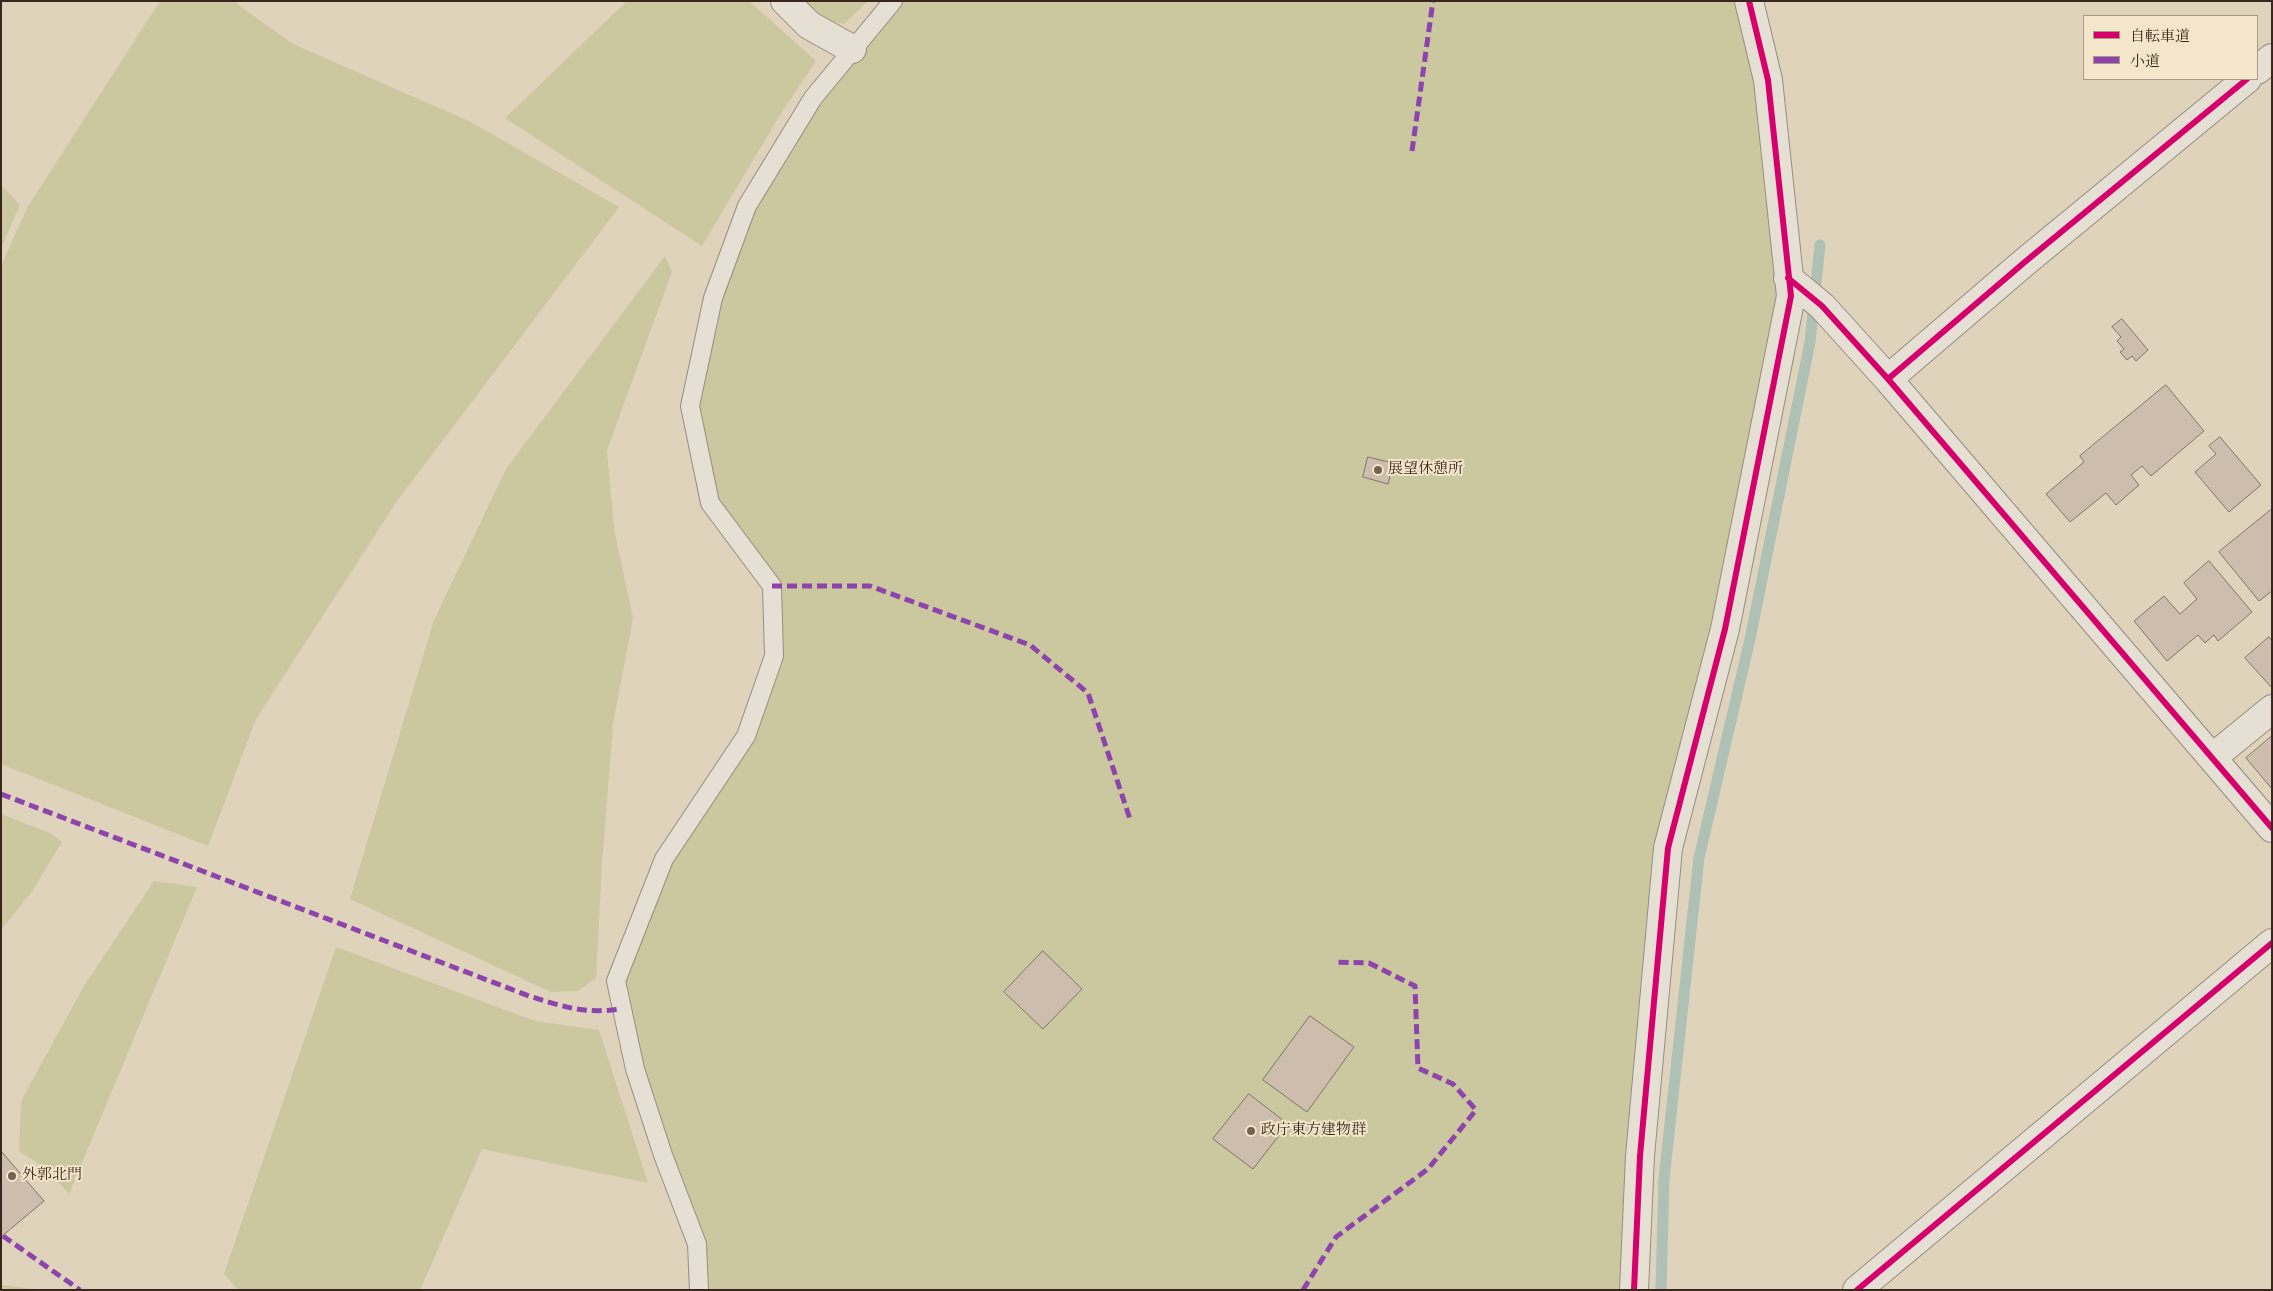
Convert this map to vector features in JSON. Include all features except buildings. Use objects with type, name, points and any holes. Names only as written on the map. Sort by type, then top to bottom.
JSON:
[{"type":"street","points":[[785,1],[809,25],[852,48]]},
{"type":"street","points":[[1634,1290],[1640,1156],[1668,848],[1725,629],[1791,296],[1768,80],[1748,1]]},
{"type":"street","points":[[2258,69],[2272,58]]},
{"type":"street","points":[[1888,379],[2026,261],[2245,80]]},
{"type":"street","points":[[1788,278],[1822,306],[1888,379],[2272,828]]},
{"type":"street","points":[[2212,758],[2272,709]]},
{"type":"street","points":[[1857,1290],[2272,942]]},
{"type":"lane","points":[[699,1290],[697,1244],[663,1155],[635,1068],[616,981],[664,859],[746,736],[774,656],[772,586],[710,503],[690,406],[713,298],[747,206],[812,98],[893,1]]},
{"type":"shaded area","points":[[160,1],[233,1],[293,44],[471,122],[619,207],[397,501],[256,719],[208,846],[1,764],[1,266],[27,208]]},
{"type":"shaded area","points":[[627,1],[749,1],[816,61],[780,115],[702,246],[505,118]]},
{"type":"shaded area","points":[[805,1],[868,1],[844,24],[820,18]]},
{"type":"shaded area","points":[[893,1],[1749,1],[1788,278],[1668,848],[1634,1290],[699,1290],[697,1244],[616,981],[664,859],[746,736],[774,656],[772,586],[710,503],[690,406],[747,206],[813,98]]},
{"type":"shaded area","points":[[1,185],[20,205],[1,248]]},
{"type":"shaded area","points":[[665,256],[672,272],[607,450],[614,529],[633,618],[613,724],[602,864],[596,978],[578,991],[551,992],[350,899],[434,620],[506,469]]},
{"type":"shaded area","points":[[1,814],[50,833],[62,842],[33,890],[1,930]]},
{"type":"shaded area","points":[[154,881],[197,887],[69,1194],[48,1170],[19,1151],[21,1101],[84,986]]},
{"type":"shaded area","points":[[336,947],[535,1021],[599,1030],[648,1183],[482,1149],[420,1290],[238,1290],[224,1274]]},
{"type":"shaded area","points":[[1,1285],[36,1289],[1,1290]]},
{"type":"waterway","points":[[1661,1290],[1664,1179],[1699,858],[1750,639],[1810,342],[1820,245]]},
{"type":"marked path","points":[[1412,151],[1433,1]]},
{"type":"marked path","points":[[772,586],[870,586],[1030,645],[1088,693],[1130,819]]},
{"type":"marked path","points":[[1,794],[529,996],[574,1009],[596,1011],[621,1009]]},
{"type":"marked path","points":[[1303,1290],[1336,1237],[1428,1169],[1476,1110],[1453,1084],[1418,1068],[1415,986],[1369,963],[1334,962]]},
{"type":"marked path","points":[[3,1236],[80,1290]]},
{"type":"cycle path","points":[[1634,1290],[1640,1156],[1668,848],[1725,629],[1791,296],[1768,80],[1749,1]]},
{"type":"cycle path","points":[[1888,379],[2026,261],[2246,80]]},
{"type":"cycle path","points":[[1788,278],[1822,306],[1888,379],[2272,828]]},
{"type":"cycle path","points":[[1857,1290],[2272,943]]},
{"type":"place","name":"展望休憩所","points":[[1378,470]]},
{"type":"place","name":"政庁東方建物群","points":[[1251,1131]]},
{"type":"place","name":"外郭北門","points":[[12,1176]]}]
